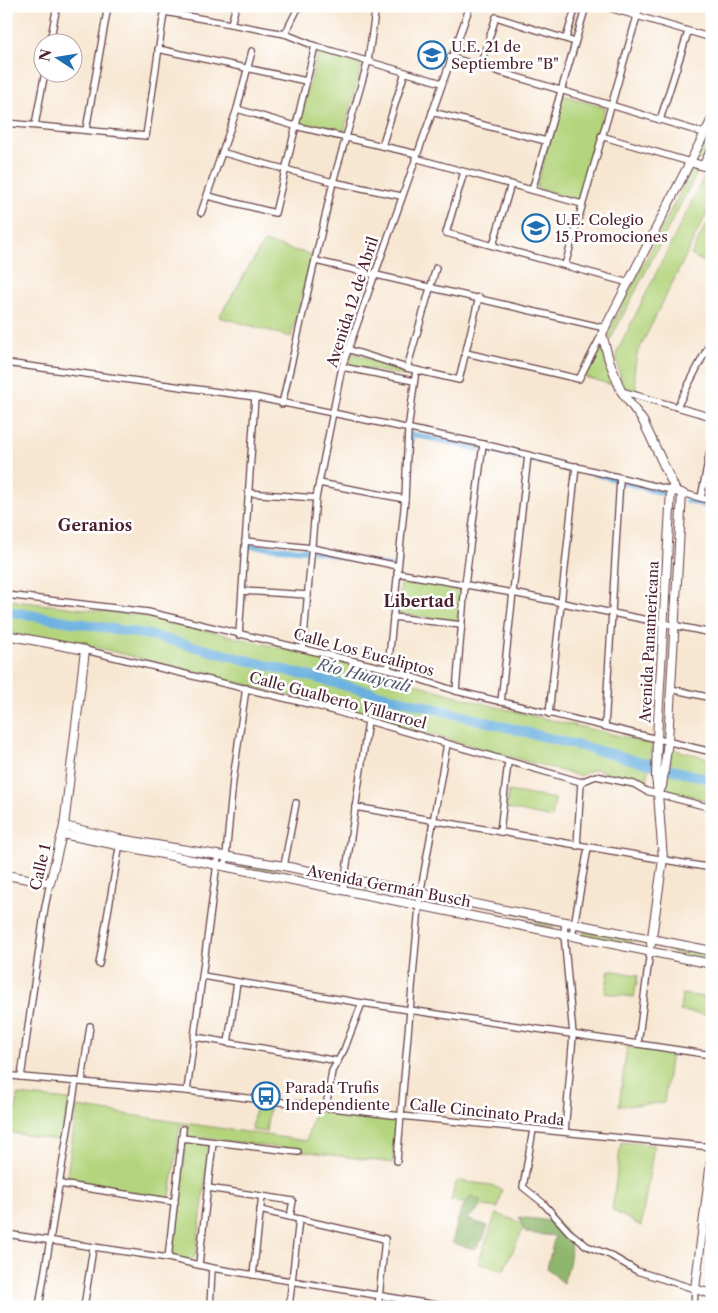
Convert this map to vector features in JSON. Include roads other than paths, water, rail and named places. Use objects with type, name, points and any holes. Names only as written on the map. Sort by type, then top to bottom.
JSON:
[{"type":"main road","points":[[604,331],[712,119]]},
{"type":"main road","points":[[690,162],[703,166],[712,149]]},
{"type":"main road","name":"Avenida Panamericana","points":[[604,331],[608,360],[621,391],[643,421],[676,492],[675,624],[668,741],[660,764]]},
{"type":"main road","name":"Avenida Panamericana","points":[[650,951],[663,859],[658,794],[660,764],[657,738],[663,622],[676,492]]},
{"type":"main road","name":"Calle Gualberto Villarroel","points":[[6,635],[85,650]]},
{"type":"main road","name":"Calle 1","points":[[50,883],[63,830],[85,650]]},
{"type":"main road","name":"Avenida Germán Busch","points":[[63,830],[343,892],[712,964]]},
{"type":"main road","name":"Avenida Germán Busch","points":[[120,842],[284,866],[420,895],[712,951]]},
{"type":"main road","points":[[6,874],[50,883]]},
{"type":"main road","points":[[712,1153],[695,1288],[712,1294]]},
{"type":"street","points":[[52,32],[57,6]]},
{"type":"street","points":[[86,130],[108,6]]},
{"type":"street","points":[[231,24],[236,6]]},
{"type":"street","points":[[286,34],[299,6]]},
{"type":"street","points":[[282,404],[333,182],[368,61],[376,6]]},
{"type":"street","name":"Avenida 12 de Abril","points":[[303,648],[316,498],[342,367],[373,274],[470,6]]},
{"type":"street","points":[[566,38],[576,6]]},
{"type":"street","points":[[532,190],[586,6]]},
{"type":"street","points":[[603,6],[712,38]]},
{"type":"street","points":[[565,265],[610,104],[640,6]]},
{"type":"street","points":[[6,123],[146,136],[155,88],[158,49],[165,9],[286,34],[315,46],[442,83]]},
{"type":"street","points":[[480,66],[496,17],[575,42]]},
{"type":"street","points":[[660,120],[688,32]]},
{"type":"street","points":[[208,196],[275,213],[315,46]]},
{"type":"street","points":[[158,49],[306,81]]},
{"type":"street","points":[[201,214],[238,110],[252,51]]},
{"type":"street","points":[[450,57],[704,133]]},
{"type":"street","points":[[382,146],[404,72]]},
{"type":"street","points":[[35,125],[43,82]]},
{"type":"street","points":[[238,110],[295,126],[382,146],[464,172],[582,204]]},
{"type":"street","points":[[432,112],[546,141]]},
{"type":"street","points":[[601,136],[690,162]]},
{"type":"street","points":[[224,153],[333,182],[401,196]]},
{"type":"street","points":[[703,166],[712,169]]},
{"type":"street","points":[[464,172],[446,234],[494,245],[629,283]]},
{"type":"street","points":[[494,245],[511,184]]},
{"type":"street","points":[[316,261],[432,286],[604,331],[579,379],[466,353]]},
{"type":"street","points":[[407,368],[436,268]]},
{"type":"street","points":[[347,349],[407,368],[459,380],[479,298]]},
{"type":"street","points":[[677,407],[712,339]]},
{"type":"street","points":[[6,363],[255,397],[483,444],[712,501]]},
{"type":"street","points":[[342,367],[414,381]]},
{"type":"street","points":[[388,669],[405,499],[408,430],[416,370]]},
{"type":"street","points":[[621,391],[712,418]]},
{"type":"street","points":[[239,635],[255,397]]},
{"type":"street","points":[[701,498],[712,440]]},
{"type":"street","points":[[456,691],[465,584],[483,444]]},
{"type":"street","points":[[501,702],[528,455]]},
{"type":"street","points":[[549,714],[576,466]]},
{"type":"street","points":[[605,726],[620,479]]},
{"type":"street","points":[[319,483],[405,499]]},
{"type":"street","points":[[248,493],[316,498]]},
{"type":"street","points":[[245,541],[312,548],[398,566]]},
{"type":"street","points":[[397,573],[513,593],[675,624],[712,633]]},
{"type":"street","points":[[242,591],[308,595]]},
{"type":"street","name":"Calle Los Eucaliptos","points":[[6,596],[148,612],[388,669],[456,691],[712,752]]},
{"type":"street","points":[[393,617],[462,625]]},
{"type":"street","name":"Calle Gualberto Villarroel","points":[[85,650],[246,688],[581,782],[596,776],[634,784],[646,791],[712,808]]},
{"type":"street","points":[[187,1091],[246,688]]},
{"type":"street","points":[[671,689],[712,698]]},
{"type":"street","points":[[343,892],[368,721]]},
{"type":"street","points":[[397,1161],[412,1010],[420,895],[447,744]]},
{"type":"street","points":[[500,832],[508,762]]},
{"type":"street","points":[[577,846],[581,782]]},
{"type":"street","points":[[284,866],[296,803]]},
{"type":"street","points":[[355,807],[712,868]]},
{"type":"street","points":[[99,964],[120,842]]},
{"type":"street","points":[[568,935],[574,924],[588,848]]},
{"type":"street","name":"Calle 1","points":[[21,1077],[50,883]]},
{"type":"street","points":[[564,1132],[573,1036],[566,922]]},
{"type":"street","name":"Avenida Panamericana","points":[[638,1044],[650,951]]},
{"type":"street","points":[[203,976],[573,1036],[712,1055]]},
{"type":"street","points":[[228,1043],[237,982]]},
{"type":"street","points":[[326,1107],[332,1071],[362,1003]]},
{"type":"street","points":[[39,1307],[90,1026]]},
{"type":"street","points":[[195,1037],[338,1061]]},
{"type":"street","points":[[6,1076],[21,1077]]},
{"type":"street","name":"Calle Cincinato Prada","points":[[21,1077],[187,1091],[401,1116],[712,1147]]},
{"type":"street","points":[[168,1258],[183,1129]]},
{"type":"street","points":[[534,1130],[522,1186],[543,1204],[569,1232],[587,1246],[610,1255],[637,1271],[695,1288],[694,1307]]},
{"type":"street","points":[[182,1138],[298,1152]]},
{"type":"street","points":[[199,1264],[213,1142]]},
{"type":"street","points":[[60,1184],[174,1202]]},
{"type":"street","points":[[208,1188],[293,1201],[290,1217]]},
{"type":"street","points":[[253,1275],[262,1196]]},
{"type":"street","points":[[260,1210],[385,1239],[378,1307]]},
{"type":"street","points":[[289,1307],[299,1219]]},
{"type":"street","points":[[6,1234],[168,1258],[212,1268],[449,1307]]},
{"type":"street","points":[[84,1307],[93,1248]]},
{"type":"street","points":[[210,1307],[212,1268]]},
{"type":"waterway","points":[[410,453],[411,434],[479,449]]},
{"type":"waterway","points":[[485,450],[525,459]]},
{"type":"waterway","points":[[531,460],[558,465]]},
{"type":"waterway","points":[[593,473],[617,480]]},
{"type":"waterway","points":[[623,482],[666,494]]},
{"type":"waterway","points":[[687,500],[712,507]]},
{"type":"waterway","points":[[247,551],[247,546],[305,550]]},
{"type":"waterway","points":[[314,551],[395,568]]},
{"type":"waterway","name":"Río Huayculi","points":[[6,611],[149,635],[712,780]]},
{"type":"place","name":"U.E. 21 de Septiembre \"B\"","points":[[432,55]]},
{"type":"place","name":"U.E. Colegio 15 Promociones","points":[[536,228]]},
{"type":"place","name":"Parada Trufis Independiente","points":[[266,1096]]},
{"type":"district","name":"Geranios","points":[[95,525]]},
{"type":"district","name":"Libertad","points":[[419,601]]}]
